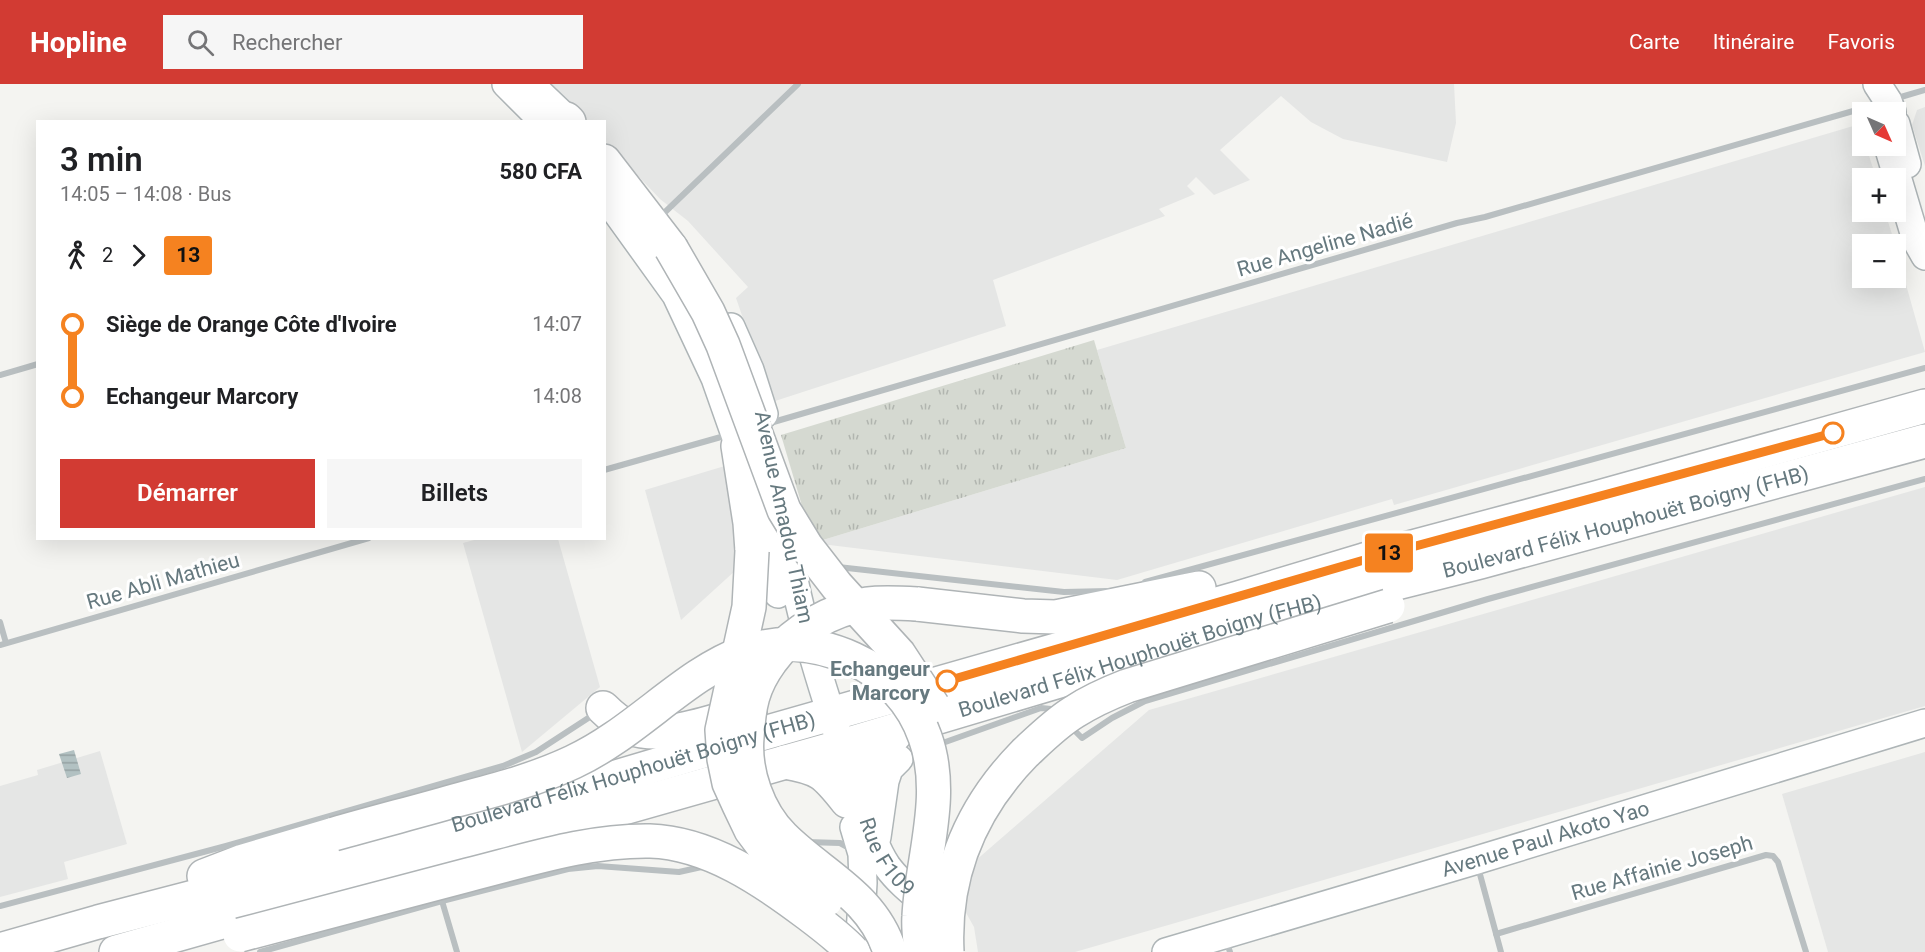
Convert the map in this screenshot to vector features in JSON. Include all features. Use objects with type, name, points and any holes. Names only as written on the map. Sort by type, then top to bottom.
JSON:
[{"type":"highway","points":[[606,164],[671,249],[708,312],[723,345],[784,510],[806,546],[837,586],[898,654],[941,721],[950,753],[954,797],[952,827],[941,861],[923,952]]},
{"type":"highway","name":"Boulevard Félix Houphouët Boigny (FHB)","points":[[0,950],[340,859],[1364,560],[1925,406]]},
{"type":"highway","points":[[749,432],[752,551],[749,607],[722,730],[724,759],[729,783],[751,830],[772,858],[846,916],[877,952]]},
{"type":"highway","name":"Boulevard Félix Houphouët Boigny (FHB)","points":[[116,952],[783,762],[878,749],[1076,676],[1253,619],[1480,562],[1925,441]]},
{"type":"highway","points":[[947,952],[948,908],[956,864],[968,832],[985,802],[1013,766],[1038,740],[1072,712],[1127,686],[1388,606],[1569,537]]},
{"type":"highway","points":[[890,952],[877,923],[861,902],[783,837],[768,818],[756,794],[748,767],[746,744],[750,699],[760,676],[778,652],[795,637],[839,612],[867,604],[917,604],[1023,616],[1056,617],[1230,581],[1364,560]]},
{"type":"highway","points":[[98,922],[163,891],[243,861],[519,783],[574,762],[607,742],[682,687],[731,657],[756,648],[784,644],[821,647],[865,664],[887,680],[908,705],[926,737],[932,766],[933,795],[919,914],[923,952]]},
{"type":"highway","points":[[603,708],[617,721],[631,728],[652,732],[672,732],[754,710],[824,716]]},
{"type":"highway","points":[[783,762],[809,766],[828,776],[853,799],[878,749]]},
{"type":"highway","points":[[157,952],[250,943],[576,847],[651,841],[715,856],[752,876],[788,899],[853,952]]},
{"type":"street","points":[[506,84],[560,120]]},
{"type":"street","points":[[530,84],[561,120]]},
{"type":"street","points":[[662,215],[798,84]]},
{"type":"street","name":"Rue Angeline Nadié","points":[[1887,102],[1925,90]]},
{"type":"street","name":"Rue Angeline Nadié","points":[[749,432],[1457,223],[1852,112]]},
{"type":"street","name":"Avenue Amadou Thiam","points":[[606,155],[662,215],[710,283],[750,370],[749,432],[755,495],[793,572]]},
{"type":"street","points":[[1891,156],[1916,240],[1925,256]]},
{"type":"street","points":[[1901,156],[1925,229]]},
{"type":"street","name":"Avenue Amadou Thiam","points":[[612,209],[676,295],[712,369],[749,432],[773,447],[793,572],[824,716],[878,749],[853,799],[869,851]]},
{"type":"street","points":[[0,375],[36,365]]},
{"type":"street","points":[[1133,585],[1925,368]]},
{"type":"street","points":[[606,469],[749,432]]},
{"type":"street","points":[[859,952],[863,883],[889,769],[878,749],[1041,708],[1051,709],[1059,714],[1082,738],[1112,718],[1145,701],[1488,598],[1925,479]]},
{"type":"street","name":"Rue Abli Mathieu","points":[[3,644],[362,540]]},
{"type":"street","points":[[793,572],[815,564],[1064,592],[1111,591]]},
{"type":"street","points":[[0,622],[3,644]]},
{"type":"street","points":[[0,906],[226,846],[504,766],[561,738],[603,708]]},
{"type":"street","name":"Avenue Paul Akoto Yao","points":[[1166,952],[1227,943],[1477,860],[1925,723]]},
{"type":"street","points":[[782,844],[819,841],[840,843],[869,851]]},
{"type":"street","points":[[762,850],[772,847]]},
{"type":"street","name":"Rue F109","points":[[869,851],[935,912],[945,924],[958,952]]},
{"type":"street","name":"Rue Affainie Joseph","points":[[1496,934],[1766,855],[1773,856],[1778,862],[1806,952]]},
{"type":"street","points":[[250,943],[442,901],[568,869],[598,866],[679,872],[732,859]]},
{"type":"street","points":[[1477,860],[1501,952]]},
{"type":"street","points":[[442,901],[457,952]]},
{"type":"shaded area","points":[[550,84],[1454,84],[1456,123],[1447,162],[1343,139],[1311,122],[1281,96],[1220,150],[1250,180],[1214,195],[1196,177],[1187,186],[1195,194],[1159,209],[1165,216],[993,280],[1006,326],[772,402],[736,298],[748,287],[688,221],[660,199],[606,142],[606,120],[585,120]]},
{"type":"shaded area","points":[[1925,107],[1925,166],[1912,125],[1917,110]]},
{"type":"shaded area","points":[[1852,126],[1852,156],[1869,156],[1873,168],[1852,168],[1852,222],[1888,222],[1892,234],[1852,234],[1852,288],[1906,288],[1906,285],[1925,352],[1394,505],[1392,499],[1117,580],[813,543],[1126,448],[1097,350]]},
{"type":"shaded area","points":[[728,465],[748,559],[681,620],[645,490]]},
{"type":"shaded area","points":[[1925,487],[1925,706],[1075,952],[978,952],[974,927],[960,902],[967,868],[1149,710]]},
{"type":"shaded area","points":[[474,540],[558,540],[600,687],[522,752],[463,543]]},
{"type":"shaded area","points":[[74,750],[81,774],[67,778],[59,754]]},
{"type":"shaded area","points":[[100,751],[127,844],[64,862],[68,879],[0,897],[0,786],[38,775],[37,770]]},
{"type":"shaded area","points":[[1925,752],[1925,952],[1828,952],[1782,794]]},
{"type":"green space","points":[[1094,340],[1126,448],[813,543],[781,435]]},
{"type":"bus line","name":"13","points":[[947,681],[1364,560],[1833,433]]},
{"type":"place","name":"Echangeur Marcory","points":[[947,681]]}]
